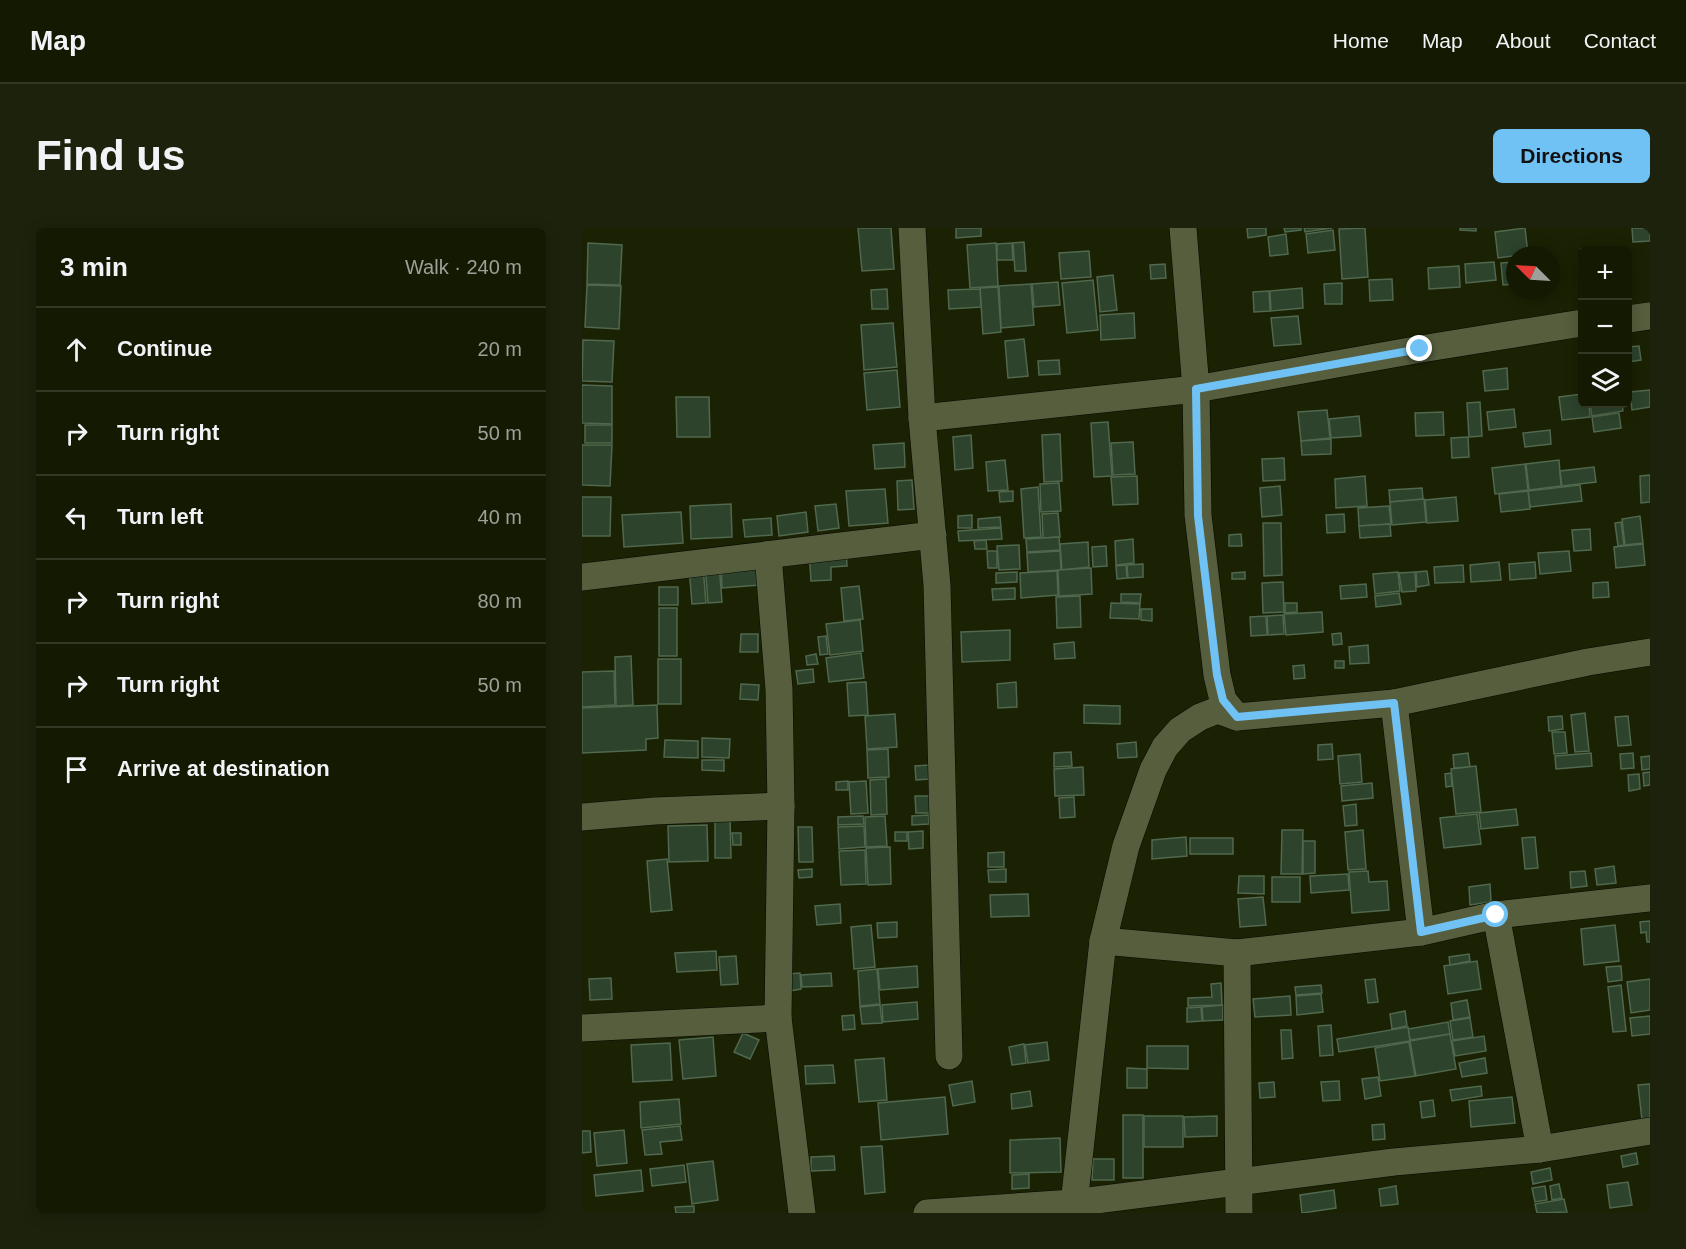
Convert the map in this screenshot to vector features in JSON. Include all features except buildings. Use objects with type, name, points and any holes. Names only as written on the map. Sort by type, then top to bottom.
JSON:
[{"type":"street","points":[[912,228],[922,418],[938,609],[949,1056]]},
{"type":"street","points":[[1183,228],[1196,389],[1198,516],[1217,675],[1223,700],[1237,717]]},
{"type":"street","points":[[1632,318],[1650,316]]},
{"type":"street","points":[[922,418],[1196,389],[1578,324]]},
{"type":"street","points":[[582,577],[933,535]]},
{"type":"street","points":[[768,555],[779,689],[781,806],[778,1018],[802,1213]]},
{"type":"street","points":[[1073,1208],[1103,941],[1126,846],[1153,770],[1165,747],[1180,730],[1200,717],[1218,710],[1237,717],[1394,703],[1588,662],[1650,652]]},
{"type":"street","points":[[1394,703],[1421,932]]},
{"type":"street","points":[[582,817],[656,811],[781,806]]},
{"type":"street","points":[[1103,941],[1237,953],[1421,932],[1496,915],[1650,898]]},
{"type":"street","points":[[1496,915],[1540,1149]]},
{"type":"street","points":[[1237,953],[1239,1213]]},
{"type":"street","points":[[582,1028],[778,1018]]},
{"type":"street","points":[[927,1213],[1073,1208],[1238,1181],[1394,1162],[1540,1149],[1650,1131]]},
{"type":"route","points":[[1420,349],[1196,389],[1198,516],[1217,675],[1223,700],[1237,717],[1394,703],[1421,932],[1496,915]]}]
